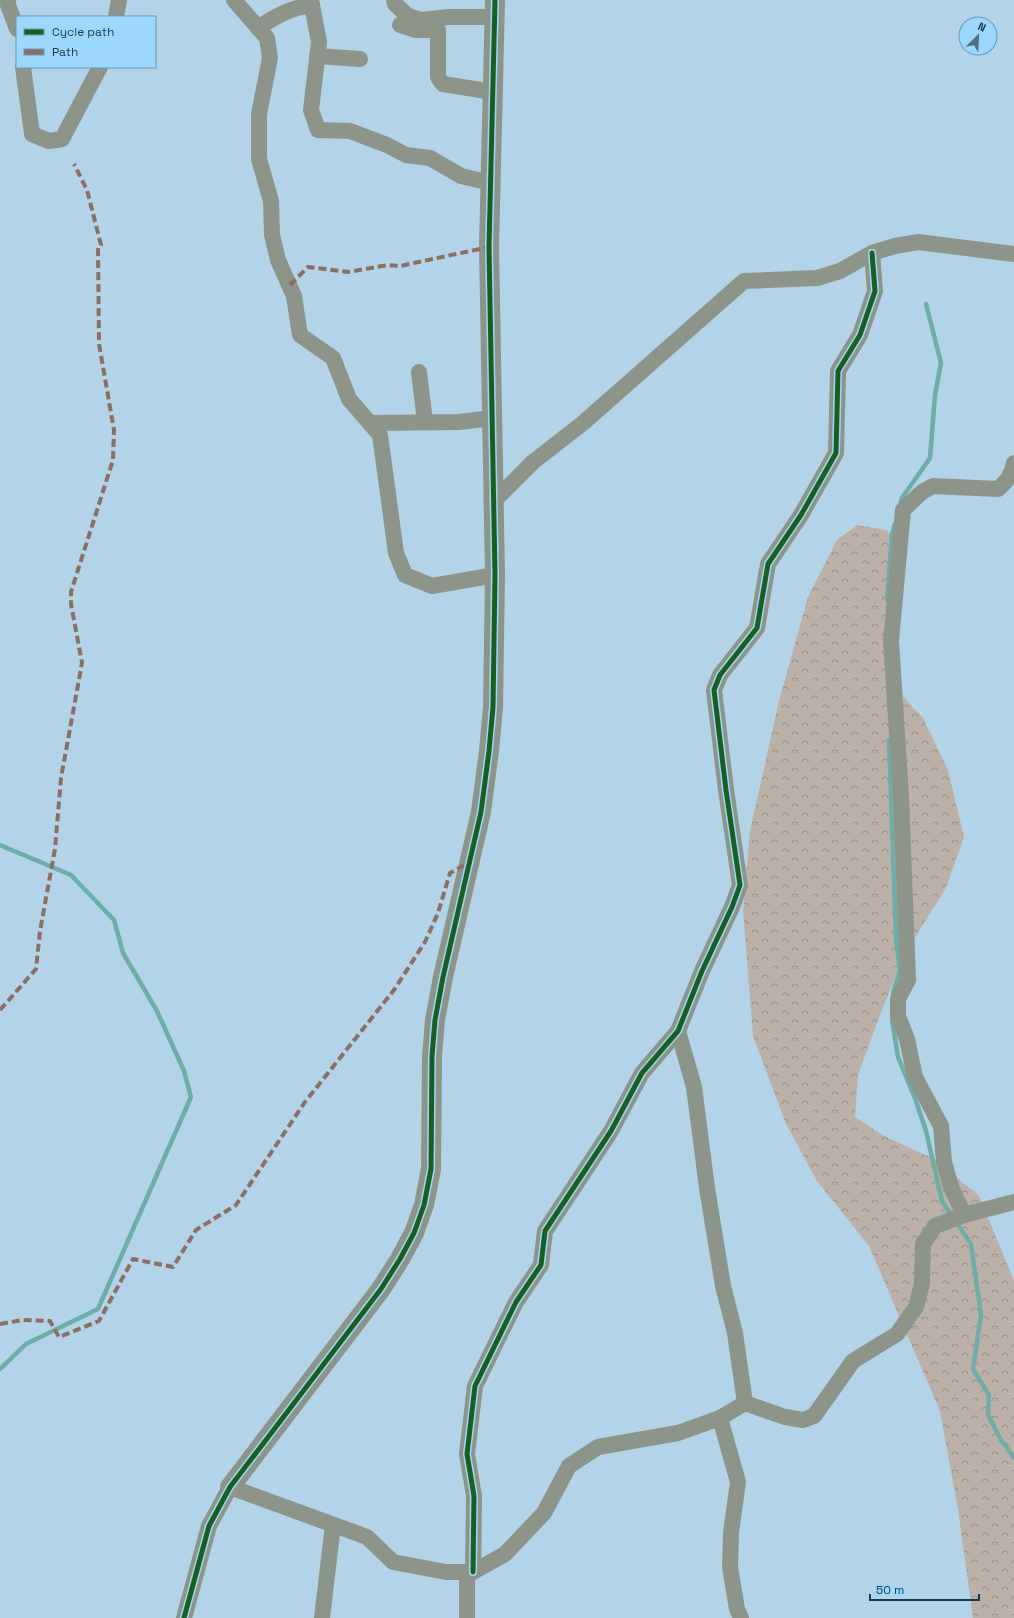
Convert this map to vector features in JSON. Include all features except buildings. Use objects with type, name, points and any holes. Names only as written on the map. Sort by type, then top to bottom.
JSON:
[{"type":"street","points":[[8,0],[8,5],[16,26]]},
{"type":"street","points":[[116,16],[119,0]]},
{"type":"street","points":[[184,1618],[209,1526],[230,1487],[381,1289],[414,1233],[424,1205],[431,1169],[432,1056],[435,1020],[443,977],[481,812],[489,751],[493,707],[495,575],[489,247],[495,9],[421,20],[408,16],[395,4],[394,0]]},
{"type":"street","points":[[239,2],[267,38],[270,58],[259,114],[259,159],[271,201],[272,235],[278,260],[294,296],[300,335],[333,358],[349,399],[380,435],[396,553],[405,575],[432,586],[495,575]]},
{"type":"street","points":[[258,28],[276,16],[311,2],[319,42],[311,110],[318,130],[350,132],[387,145],[406,155],[430,158],[461,176],[491,183]]},
{"type":"street","points":[[400,25],[415,30],[438,30],[438,76],[443,84],[493,92]]},
{"type":"street","points":[[317,56],[360,59]]},
{"type":"street","points":[[23,68],[32,134],[49,141],[62,139],[99,68]]},
{"type":"street","points":[[494,501],[533,462],[583,423],[744,281],[817,278],[840,271],[872,254],[895,246],[918,242],[1014,254]]},
{"type":"street","points":[[467,1618],[474,1496],[467,1454],[475,1386],[516,1302],[541,1265],[545,1231],[611,1131],[642,1073],[678,1031],[702,971],[732,907],[740,885],[726,790],[714,690],[720,675],[757,628],[768,564],[801,515],[836,453],[838,372],[860,335],[875,291],[872,254]]},
{"type":"street","points":[[419,372],[424,422]]},
{"type":"street","points":[[370,423],[460,422],[492,418]]},
{"type":"street","points":[[963,1216],[951,1187],[944,1162],[941,1126],[915,1077],[907,1039],[898,1016],[898,999],[908,980],[901,796],[891,641],[903,510],[922,492],[933,486],[998,489],[1008,480],[1013,470],[1014,463]]},
{"type":"street","points":[[678,1031],[694,1087],[709,1203],[723,1286],[734,1334],[745,1403]]},
{"type":"street","points":[[745,1403],[785,1417],[803,1420],[814,1416],[853,1361],[897,1334],[916,1307],[922,1284],[923,1244],[935,1226],[963,1216],[1014,1202]]},
{"type":"street","points":[[230,1487],[367,1537],[393,1562],[446,1572],[470,1572],[504,1554],[544,1513],[569,1466],[598,1447],[678,1433],[720,1418],[745,1403]]},
{"type":"street","points":[[720,1418],[738,1482],[731,1533],[730,1567],[737,1609],[741,1618]]},
{"type":"street","points":[[322,1618],[334,1525]]},
{"type":"green space","points":[[857,525],[887,530],[901,553],[890,683],[923,718],[948,770],[964,837],[946,888],[904,955],[880,1015],[858,1075],[855,1117],[884,1136],[936,1160],[979,1196],[1014,1281],[1014,1618],[973,1618],[958,1509],[940,1411],[869,1246],[817,1181],[786,1124],[753,1036],[743,911],[750,831],[779,701],[808,597],[837,540]]},
{"type":"waterway","points":[[900,506],[902,498],[930,458],[935,395],[941,363],[926,304]]},
{"type":"waterway","points":[[887,600],[892,534],[895,524]]},
{"type":"waterway","points":[[889,740],[896,940],[900,970],[893,993]]},
{"type":"waterway","points":[[0,845],[71,875],[114,920],[123,953],[157,1011],[184,1071],[191,1097],[98,1309],[26,1344],[0,1369]]},
{"type":"waterway","points":[[892,1020],[898,1057],[916,1101],[926,1131],[942,1201],[971,1244],[981,1315],[973,1369],[989,1395],[988,1415],[1001,1440],[1014,1458]]},
{"type":"marked path","points":[[0,1010],[36,969],[40,931],[55,849],[61,778],[82,663],[71,604],[71,592],[113,460],[114,430],[99,344],[98,248],[101,245],[87,190],[74,164]]},
{"type":"marked path","points":[[290,285],[308,267],[348,272],[388,265],[400,266],[489,247]]},
{"type":"marked path","points":[[0,1324],[22,1320],[50,1321],[59,1337],[99,1321],[133,1259],[173,1267],[196,1230],[236,1205],[305,1102],[394,990],[425,942],[438,913],[450,873],[470,862]]},
{"type":"cycle path","points":[[184,1618],[209,1526],[230,1487],[381,1289],[400,1259],[414,1233],[424,1205],[431,1169],[432,1056],[435,1020],[443,977],[481,812],[493,707],[495,575],[489,247],[495,0]]},
{"type":"cycle path","points":[[473,1572],[474,1496],[467,1454],[475,1386],[516,1302],[541,1265],[545,1231],[611,1131],[642,1073],[678,1031],[702,971],[732,907],[740,885],[726,790],[714,690],[720,675],[757,628],[768,564],[801,515],[836,453],[838,371],[860,335],[875,291],[872,253]]}]
